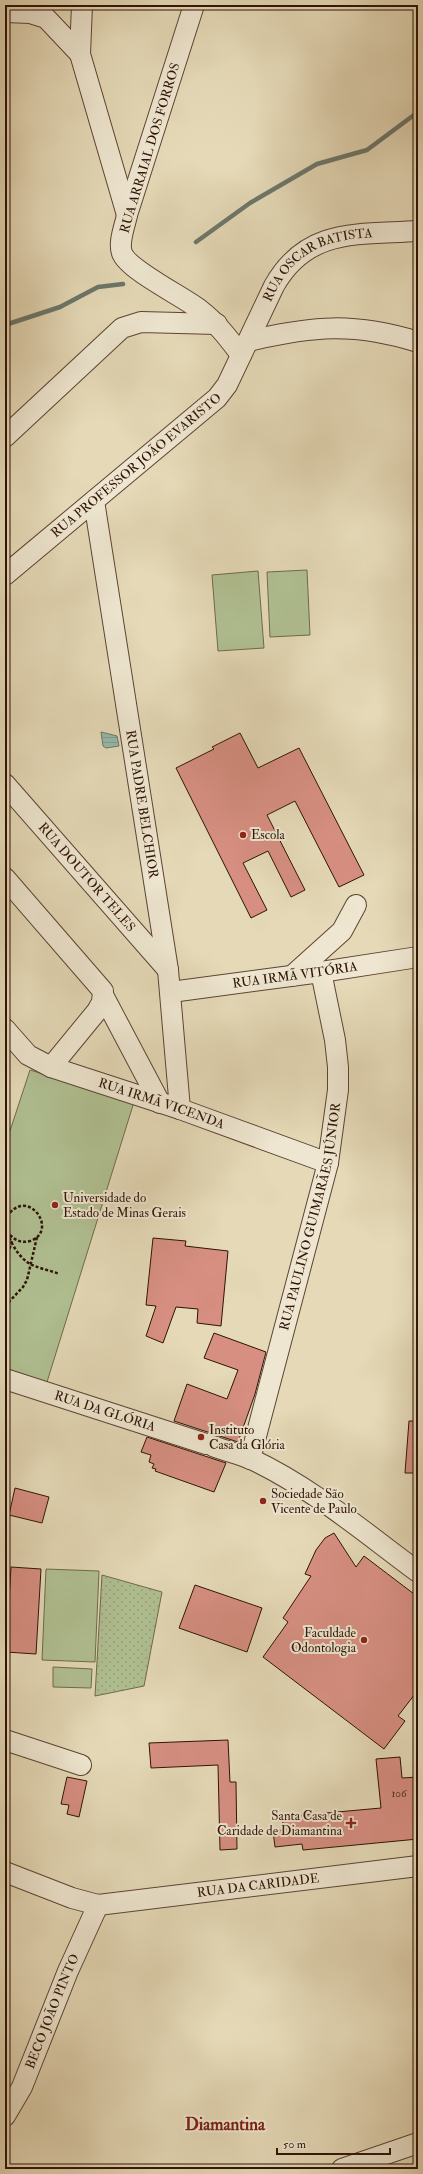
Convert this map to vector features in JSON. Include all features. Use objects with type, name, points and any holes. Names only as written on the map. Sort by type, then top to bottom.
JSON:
[{"type":"street","points":[[82,5],[80,54],[127,215]]},
{"type":"street","name":"RUA ARRAIAL DOS FORROS","points":[[194,5],[127,215],[121,248],[125,259],[131,266],[183,298],[245,348]]},
{"type":"street","points":[[5,12],[30,13],[46,18],[80,54]]},
{"type":"street","name":"RUA OSCAR BATISTA","points":[[245,348],[283,270],[307,248],[333,238],[418,231]]},
{"type":"street","points":[[5,437],[122,328],[141,322],[217,324]]},
{"type":"street","points":[[245,348],[314,328],[342,327],[373,331],[418,342]]},
{"type":"street","name":"RUA PROFESSOR JOÃO EVARISTO","points":[[5,575],[218,398],[227,385],[245,348]]},
{"type":"street","name":"RUA PADRE BELCHIOR","points":[[94,501],[168,970],[180,1109]]},
{"type":"street","name":"RUA DOUTOR TELES","points":[[5,784],[168,970]]},
{"type":"street","points":[[5,878],[95,981],[102,991],[160,1103]]},
{"type":"street","points":[[292,976],[342,931],[356,905]]},
{"type":"street","name":"RUA IRMÃ VITÓRIA","points":[[171,992],[321,972],[418,957]]},
{"type":"street","name":"RUA PAULINO GUIMARÃES JÚNIOR","points":[[250,1459],[328,1163],[338,1090],[338,1067],[335,1040],[321,972]]},
{"type":"street","points":[[51,1067],[97,1011],[104,997]]},
{"type":"street","name":"RUA IRMÃ VICENDA","points":[[5,1029],[28,1055],[51,1067],[180,1109],[328,1163]]},
{"type":"street","name":"RUA DA GLÓRIA","points":[[5,1379],[250,1459],[324,1502],[418,1572]]},
{"type":"street","points":[[5,1740],[81,1765]]},
{"type":"street","name":"RUA DA CARIDADE","points":[[98,1905],[418,1866]]},
{"type":"street","points":[[5,1872],[72,1898],[98,1905]]},
{"type":"street","name":"BECO JOÃO PINTO","points":[[5,2116],[22,2087],[68,1971],[98,1905]]},
{"type":"street","points":[[342,2169],[418,2143]]},
{"type":"path","points":[[5,1306],[23,1287],[31,1264],[37,1236],[42,1226],[40,1215],[31,1207],[26,1206],[14,1208],[6,1218],[6,1224],[17,1250],[31,1264],[59,1274]]},
{"type":"path","points":[[10,1235],[20,1242],[32,1240],[37,1236]]},
{"type":"path","points":[[5,1263],[12,1241]]},
{"type":"green space","points":[[307,570],[310,635],[270,637],[267,572]]},
{"type":"green space","points":[[258,571],[264,648],[218,651],[212,575]]},
{"type":"green space","points":[[30,1070],[134,1102],[47,1382],[5,1369],[5,1146]]},
{"type":"green space","points":[[46,1569],[99,1571],[95,1662],[42,1660]]},
{"type":"green space","points":[[102,1575],[162,1592],[144,1686],[95,1696]]},
{"type":"green space","points":[[53,1667],[92,1669],[91,1688],[53,1687]]},
{"type":"water","points":[[101,732],[117,736],[119,746],[106,748],[103,746]]},
{"type":"building","name":"Escola","points":[[240,733],[258,768],[299,748],[364,875],[339,887],[295,801],[267,815],[305,890],[291,897],[268,851],[243,863],[267,910],[251,918],[176,768],[214,749],[212,747]]},
{"type":"building","points":[[153,1238],[186,1241],[185,1246],[228,1251],[221,1326],[197,1323],[198,1309],[176,1307],[163,1343],[146,1336],[156,1306],[146,1305]]},
{"type":"building","points":[[214,1333],[266,1352],[255,1394],[238,1442],[174,1421],[187,1384],[227,1399],[238,1370],[204,1358]]},
{"type":"building","points":[[409,1421],[418,1421],[418,1473],[405,1473]]},
{"type":"building","points":[[147,1437],[226,1463],[214,1492],[155,1471],[156,1469],[152,1468],[154,1464],[149,1462],[151,1455],[141,1452]]},
{"type":"building","points":[[15,1488],[49,1497],[42,1523],[9,1515]]},
{"type":"building","name":"Faculdade Odontologia","points":[[334,1533],[356,1567],[364,1556],[418,1597],[418,1690],[398,1716],[405,1721],[384,1749],[263,1657],[288,1622],[283,1618],[311,1576],[305,1574],[316,1550],[325,1538]]},
{"type":"building","points":[[11,1567],[41,1569],[36,1654],[6,1652]]},
{"type":"building","points":[[195,1585],[262,1608],[247,1652],[179,1628]]},
{"type":"building","points":[[228,1740],[230,1782],[236,1782],[237,1849],[220,1850],[218,1765],[151,1768],[149,1743]]},
{"type":"building","name":"Santa Casa de Caridade de Diamantina","points":[[400,1757],[402,1778],[418,1777],[418,1839],[303,1850],[302,1844],[275,1847],[273,1831],[284,1830],[282,1817],[381,1808],[376,1759]]},
{"type":"building","points":[[67,1777],[87,1781],[79,1817],[67,1814],[69,1805],[61,1804]]},
{"type":"waterway","points":[[196,242],[250,203],[317,164],[367,150],[418,112]]},
{"type":"waterway","points":[[5,325],[60,307],[98,287],[123,284]]},
{"type":"place","name":"Escola","points":[[243,835]]},
{"type":"place","name":"Universidade do Estado de Minas Gerais","points":[[55,1205]]},
{"type":"place","name":"Instituto Casa da Glória","points":[[201,1437]]},
{"type":"place","name":"Sociedade São Vicente de Paulo","points":[[263,1501]]},
{"type":"place","name":"Faculdade Odontologia","points":[[364,1640]]},
{"type":"place","name":"Santa Casa de Caridade de Diamantina","points":[[351,1823]]},
{"type":"district","name":"Diamantina","points":[[225,2124]]}]
